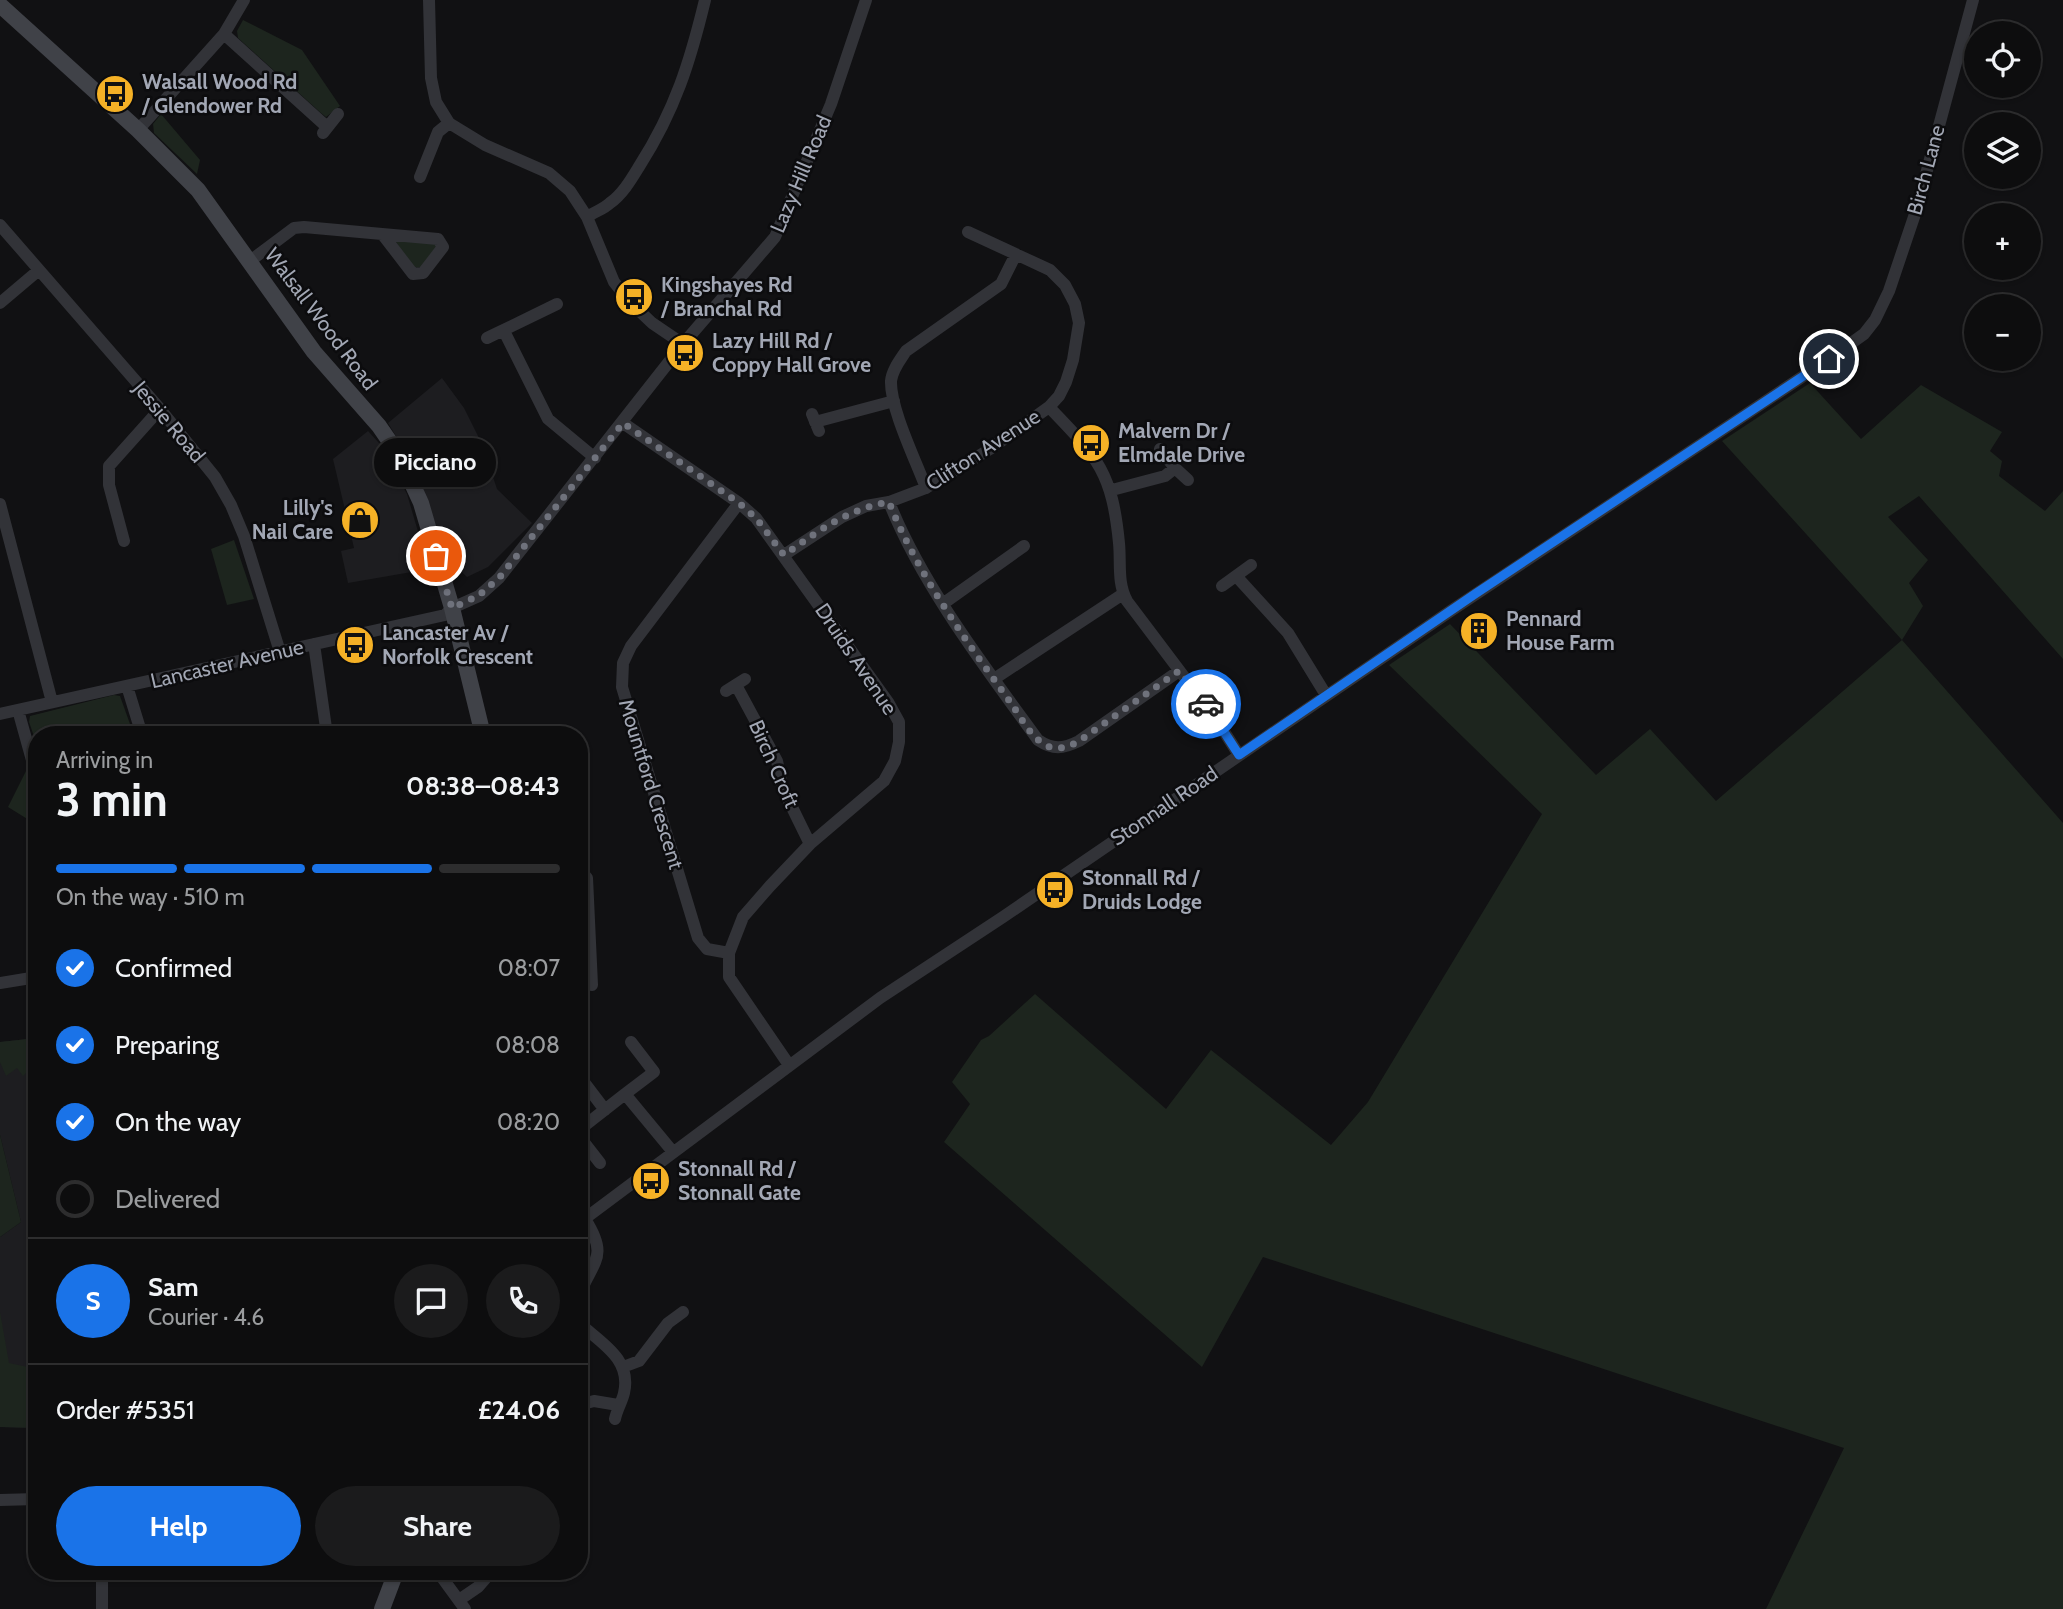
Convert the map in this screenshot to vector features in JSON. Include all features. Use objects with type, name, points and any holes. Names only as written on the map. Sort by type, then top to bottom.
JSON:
[{"type":"street","points":[[138,130],[224,34],[243,0]]},
{"type":"street","points":[[429,0],[431,78],[436,102],[449,123],[485,145],[549,173],[570,191],[587,216],[614,282],[637,309],[683,344]]},
{"type":"street","points":[[587,216],[611,203],[629,183],[650,150],[674,104],[693,52],[705,0]]},
{"type":"street","name":"Lazy Hill Road","points":[[452,608],[478,596],[499,578],[683,344],[775,237],[831,104],[866,0]]},
{"type":"street","name":"Birch Lane","points":[[1864,334],[1875,320],[1889,291],[1916,211],[1973,0]]},
{"type":"street","name":"Walsall Wood Road","points":[[0,5],[138,130],[198,190],[314,352],[379,426],[399,455],[421,503],[452,608],[481,726]]},
{"type":"street","points":[[224,34],[325,130],[338,114]]},
{"type":"street","points":[[420,178],[438,132],[449,123]]},
{"type":"street","name":"Jessie Road","points":[[0,225],[160,409],[215,477],[244,536],[280,652]]},
{"type":"street","points":[[250,261],[299,227],[438,239],[443,247],[423,273],[412,274],[383,235]]},
{"type":"street","name":"Clifton Avenue","points":[[784,555],[842,517],[866,506],[889,502],[926,488],[990,449],[1049,407],[1066,382],[1073,360],[1079,323],[1075,304],[1065,285],[1050,270],[968,232]]},
{"type":"street","points":[[926,488],[894,401],[891,380],[896,365],[906,351],[1001,284],[1016,254]]},
{"type":"street","points":[[0,303],[39,271]]},
{"type":"street","points":[[487,338],[557,304]]},
{"type":"street","points":[[504,331],[548,419],[595,458]]},
{"type":"street","name":"Stonnall Road","points":[[588,1216],[880,998],[1864,334]]},
{"type":"street","points":[[815,422],[894,401]]},
{"type":"street","points":[[1049,407],[1096,458],[1112,490],[1123,594],[1216,719],[1239,755]]},
{"type":"street","points":[[125,541],[109,485],[109,466],[160,409]]},
{"type":"street","name":"Druids Avenue","points":[[623,423],[739,503],[756,518],[888,702],[899,722],[895,761],[884,781],[810,844],[743,917],[729,953]]},
{"type":"street","points":[[1160,449],[1188,480]]},
{"type":"street","points":[[1112,490],[1165,476],[1175,468]]},
{"type":"street","points":[[889,502],[904,539],[944,604],[993,679],[1038,740],[1047,747],[1068,747],[1079,741],[1179,671]]},
{"type":"street","name":"Mountford Crescent","points":[[729,953],[708,949],[698,938],[622,687],[623,663],[631,646],[739,503]]},
{"type":"street","points":[[0,505],[52,702]]},
{"type":"street","points":[[944,604],[1021,553]]},
{"type":"street","points":[[1222,586],[1251,565]]},
{"type":"street","points":[[1237,577],[1288,633],[1326,695]]},
{"type":"street","points":[[993,679],[1123,594]]},
{"type":"street","name":"Lancaster Avenue","points":[[0,714],[445,615],[452,608]]},
{"type":"street","points":[[314,644],[326,726]]},
{"type":"street","name":"Birch Croft","points":[[736,685],[777,761],[783,789],[810,844]]},
{"type":"street","points":[[127,686],[139,726]]},
{"type":"street","points":[[18,710],[28,746]]},
{"type":"street","points":[[588,899],[592,985]]},
{"type":"street","points":[[729,953],[729,977],[789,1066]]},
{"type":"street","points":[[591,962],[604,961]]},
{"type":"street","points":[[0,983],[28,978]]},
{"type":"street","points":[[588,1123],[654,1072],[631,1042]]},
{"type":"street","points":[[588,1088],[605,1110]]},
{"type":"street","points":[[625,1094],[673,1152]]},
{"type":"street","points":[[588,1148],[600,1164]]},
{"type":"street","points":[[588,1227],[594,1233],[599,1253],[588,1280]]},
{"type":"street","points":[[659,1312],[668,1323]]},
{"type":"street","points":[[623,1367],[639,1361],[668,1323],[683,1312]]},
{"type":"street","points":[[588,1330],[610,1348],[623,1367],[624,1395],[618,1405],[615,1419]]},
{"type":"street","points":[[588,1403],[618,1405]]},
{"type":"street","points":[[0,1500],[28,1499]]},
{"type":"street","points":[[102,1580],[102,1609]]},
{"type":"street","points":[[382,1609],[393,1580]]},
{"type":"street","points":[[444,1580],[462,1605],[484,1580]]},
{"type":"shaded area","points":[[243,20],[302,50],[340,106],[326,117],[321,113],[238,38],[237,31]]},
{"type":"shaded area","points":[[161,114],[200,160],[197,174],[154,133],[153,124]]},
{"type":"shaded area","points":[[394,239],[436,243],[437,247],[422,267],[413,268]]},
{"type":"shaded area","points":[[442,378],[464,408],[482,444],[497,489],[532,523],[488,567],[467,577],[450,561],[411,461],[388,423]]},
{"type":"shaded area","points":[[1810,383],[1861,439],[1921,385],[2002,432],[1990,451],[2002,461],[1999,476],[2045,511],[2063,491],[2063,659],[1919,496],[1888,517],[1928,560],[1909,583],[1923,606],[1902,640],[1722,441]]},
{"type":"shaded area","points":[[368,431],[379,443],[407,494],[429,569],[348,583],[341,551],[354,548],[333,459]]},
{"type":"shaded area","points":[[234,540],[254,599],[227,605],[211,549]]},
{"type":"shaded area","points":[[1450,624],[1596,775],[1650,729],[1716,801],[1902,640],[2063,823],[2063,1609],[1766,1609],[1844,1448],[1263,1257],[1202,1367],[944,1142],[970,1104],[952,1082],[981,1040],[989,1036],[1035,994],[1166,1109],[1211,1050],[1331,1145],[1368,1102],[1542,814],[1389,665]]},
{"type":"shaded area","points":[[114,695],[120,696],[130,724],[30,726],[30,716]]},
{"type":"shaded area","points":[[28,767],[28,819],[8,807]]},
{"type":"shaded area","points":[[28,1039],[28,1428],[0,1427],[0,1237],[21,1222],[0,1135],[0,1042]]},
{"type":"shaded area","points":[[28,1039],[28,1071],[23,1076],[17,1068],[6,1076],[0,1062],[0,1042]]},
{"type":"shaded area","points":[[0,1135],[21,1222],[0,1237]]},
{"type":"shaded area","points":[[0,1312],[9,1363],[28,1367],[28,1428],[0,1427]]},
{"type":"way so far","points":[[436,556],[452,608],[478,596],[499,578],[623,423],[739,503],[756,518],[784,555],[842,517],[866,506],[889,502],[904,539],[944,604],[993,679],[1038,740],[1047,747],[1068,747],[1079,741],[1179,671],[1206,704]]},
{"type":"place","name":"Walsall Wood Rd / Glendower Rd","points":[[115,94]]},
{"type":"place","name":"Kingshayes Rd / Branchal Rd","points":[[634,297]]},
{"type":"place","name":"Lazy Hill Rd / Coppy Hall Grove","points":[[685,353]]},
{"type":"place","name":"Malvern Dr / Elmdale Drive","points":[[1091,443]]},
{"type":"place","name":"Lilly's Nail Care","points":[[360,520]]},
{"type":"place","name":"Picciano","points":[[436,556]]},
{"type":"place","name":"Pennard House Farm","points":[[1479,631]]},
{"type":"place","name":"Lancaster Av / Norfolk Crescent","points":[[355,645]]},
{"type":"place","name":"Stonnall Rd / Druids Lodge","points":[[1055,890]]},
{"type":"place","name":"Stonnall Rd / Stonnall Gate","points":[[651,1181]]},
{"type":"route","points":[[1206,704],[1239,755],[1475,594],[1829,359]]}]
